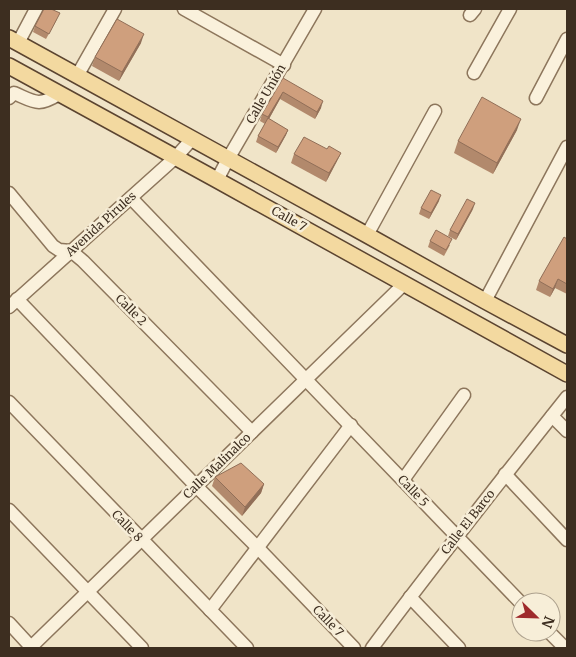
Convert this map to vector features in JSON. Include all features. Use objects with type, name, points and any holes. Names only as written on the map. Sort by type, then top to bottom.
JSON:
[{"type":"main road","name":"Calle 7","points":[[13,41],[567,345]]},
{"type":"main road","name":"Calle 7","points":[[9,66],[567,374]]},
{"type":"street","points":[[13,41],[36,9]]},
{"type":"street","points":[[78,76],[115,9]]},
{"type":"street","points":[[184,9],[284,65]]},
{"type":"street","name":"Calle Unión","points":[[217,180],[315,9]]},
{"type":"street","points":[[474,73],[510,9]]},
{"type":"street","points":[[536,98],[567,39]]},
{"type":"street","points":[[11,96],[36,103],[47,101],[59,94]]},
{"type":"street","points":[[367,235],[436,111]]},
{"type":"street","name":"Avenida Pirules","points":[[13,303],[176,158],[192,139]]},
{"type":"street","points":[[485,301],[567,147]]},
{"type":"street","name":"Calle 2","points":[[9,193],[53,246],[59,250],[71,251],[83,261],[252,432]]},
{"type":"street","name":"Calle 5","points":[[131,198],[511,593]]},
{"type":"street","name":"Calle Malinalco","points":[[31,648],[405,283]]},
{"type":"street","name":"Calle 7","points":[[13,303],[258,548],[354,648]]},
{"type":"street","points":[[403,480],[464,395]]},
{"type":"street","name":"Calle El Barco","points":[[372,648],[457,536],[567,397]]},
{"type":"street","name":"Calle 8","points":[[9,402],[247,648]]},
{"type":"street","points":[[552,416],[567,431]]},
{"type":"street","points":[[210,610],[351,425]]},
{"type":"street","points":[[506,474],[567,540]]},
{"type":"street","points":[[9,510],[142,648]]},
{"type":"street","points":[[410,597],[459,648]]},
{"type":"street","points":[[9,623],[31,648]]},
{"type":"building","points":[[44,9],[51,9],[60,13],[49,34],[35,26]]},
{"type":"building","points":[[117,19],[144,34],[122,72],[95,57]]},
{"type":"building","points":[[283,78],[323,101],[317,112],[283,92],[268,117],[262,114]]},
{"type":"building","points":[[482,97],[521,119],[497,163],[458,141]]},
{"type":"building","points":[[268,118],[288,130],[278,147],[258,136]]},
{"type":"building","points":[[304,137],[327,149],[329,146],[341,153],[329,173],[294,154]]},
{"type":"building","points":[[431,190],[441,195],[431,213],[421,208]]},
{"type":"building","points":[[467,199],[475,203],[458,234],[450,230]]},
{"type":"building","points":[[436,230],[452,239],[446,250],[430,241]]},
{"type":"building","points":[[564,237],[567,239],[567,284],[558,279],[553,289],[539,281]]},
{"type":"building","points":[[241,463],[264,484],[245,507],[215,477]]}]
